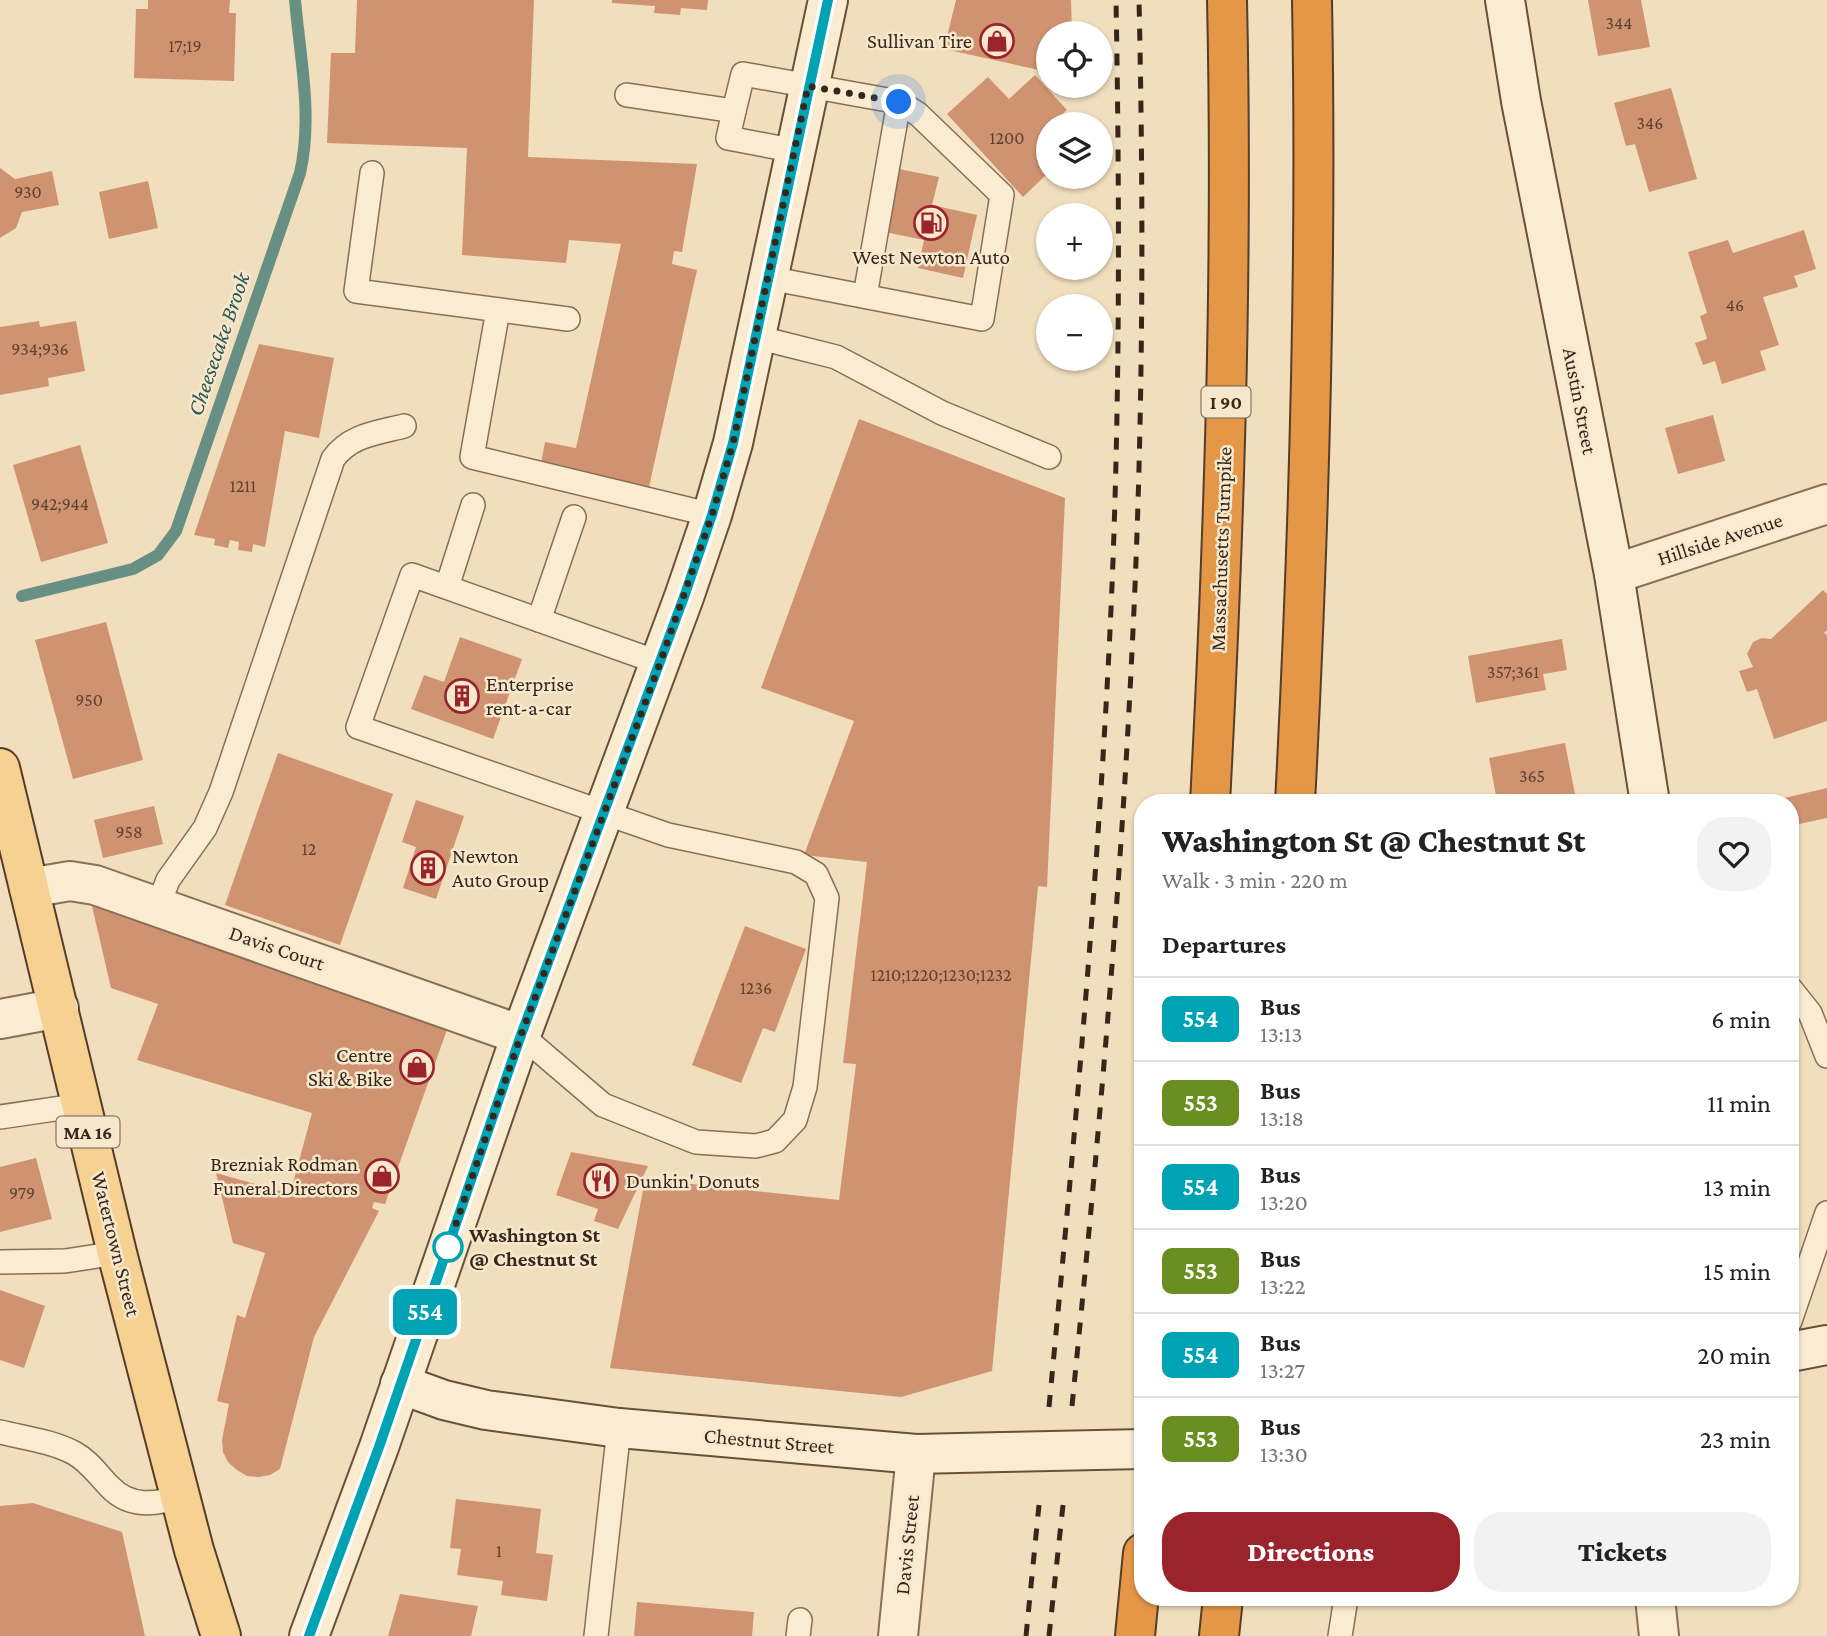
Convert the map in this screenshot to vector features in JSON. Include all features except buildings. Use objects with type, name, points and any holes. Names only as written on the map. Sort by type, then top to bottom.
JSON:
[{"type":"highway","name":"Massachusetts Turnpike","points":[[1210,794],[1224,507],[1229,233],[1227,0]]},
{"type":"highway","points":[[1295,794],[1312,393],[1312,0]]},
{"type":"highway","points":[[1135,1636],[1138,1606]]},
{"type":"highway","points":[[1219,1636],[1222,1606]]},
{"type":"main road","points":[[309,1636],[521,1035],[660,663],[712,515],[733,443],[828,0]]},
{"type":"main road","name":"Austin Street","points":[[1505,0],[1521,101],[1614,574],[1649,794]]},
{"type":"main road","name":"Hillside Avenue","points":[[1614,574],[1827,504]]},
{"type":"main road","name":"Watertown Street","points":[[0,768],[117,1253],[194,1550],[220,1636]]},
{"type":"main road","name":"Davis Court","points":[[29,888],[57,882],[79,882],[158,906],[521,1035]]},
{"type":"main road","points":[[0,1019],[59,1008]]},
{"type":"main road","name":"Chestnut Street","points":[[400,1384],[444,1401],[486,1410],[618,1428],[916,1454],[1134,1449]]},
{"type":"main road","name":"Davis Street","points":[[898,1636],[916,1454]]},
{"type":"main road","points":[[1656,1606],[1659,1636]]},
{"type":"lane","points":[[769,278],[982,319],[1002,195],[918,114],[899,102],[743,74],[728,138],[796,151]]},
{"type":"lane","points":[[626,95],[734,111]]},
{"type":"lane","points":[[865,296],[899,102]]},
{"type":"lane","points":[[372,173],[356,291],[568,319]]},
{"type":"lane","points":[[498,310],[472,457],[712,515]]},
{"type":"lane","points":[[756,337],[836,358],[942,413],[1049,457]]},
{"type":"lane","points":[[158,906],[168,880],[205,828],[221,792],[333,459],[353,440],[404,426]]},
{"type":"lane","points":[[447,587],[473,505]]},
{"type":"lane","points":[[539,620],[574,517]]},
{"type":"lane","points":[[521,1035],[603,1105],[696,1142],[756,1146],[775,1140],[795,1120],[805,1087],[827,898],[816,874],[796,862],[668,835],[358,727],[412,575],[660,663]]},
{"type":"lane","points":[[1799,999],[1810,1013],[1827,1056]]},
{"type":"lane","points":[[0,1117],[82,1105]]},
{"type":"lane","points":[[1799,1295],[1827,1213]]},
{"type":"lane","points":[[0,1262],[65,1261],[117,1253]]},
{"type":"lane","points":[[596,1636],[618,1428]]},
{"type":"lane","points":[[0,1432],[66,1449],[78,1455],[111,1488],[134,1502],[163,1503],[181,1496]]},
{"type":"lane","points":[[1340,1636],[1345,1606]]},
{"type":"waterway","name":"Cheesecake Brook","points":[[22,596],[133,569],[158,555],[176,531],[300,173],[304,152],[305,109],[295,0]]},
{"type":"railway","points":[[1049,1407],[1091,935],[1109,651],[1118,326],[1116,0]]},
{"type":"railway","points":[[1072,1406],[1107,1029],[1132,651],[1142,326],[1139,0]]},
{"type":"railway","points":[[1026,1636],[1039,1505]]},
{"type":"railway","points":[[1049,1636],[1063,1505]]},
{"type":"bus line","name":"554","points":[[309,1636],[379,1447],[521,1035],[660,663],[712,515],[733,443],[828,0]]},
{"type":"place","name":"Sullivan Tire","points":[[997,41]]},
{"type":"place","name":"West Newton Auto","points":[[931,223]]},
{"type":"place","name":"Enterprise rent-a-car","points":[[462,696]]},
{"type":"place","name":"Newton Auto Group","points":[[428,868]]},
{"type":"place","name":"Centre Ski & Bike","points":[[417,1067]]},
{"type":"place","name":"Brezniak Rodman Funeral Directors","points":[[382,1176]]},
{"type":"place","name":"Dunkin' Donuts","points":[[601,1181]]},
{"type":"place","name":"Washington St @ Chestnut St","points":[[448,1247]]},
{"type":"route","points":[[448,1247],[521,1035],[660,663],[712,515],[733,443],[808,86],[899,102]]}]
